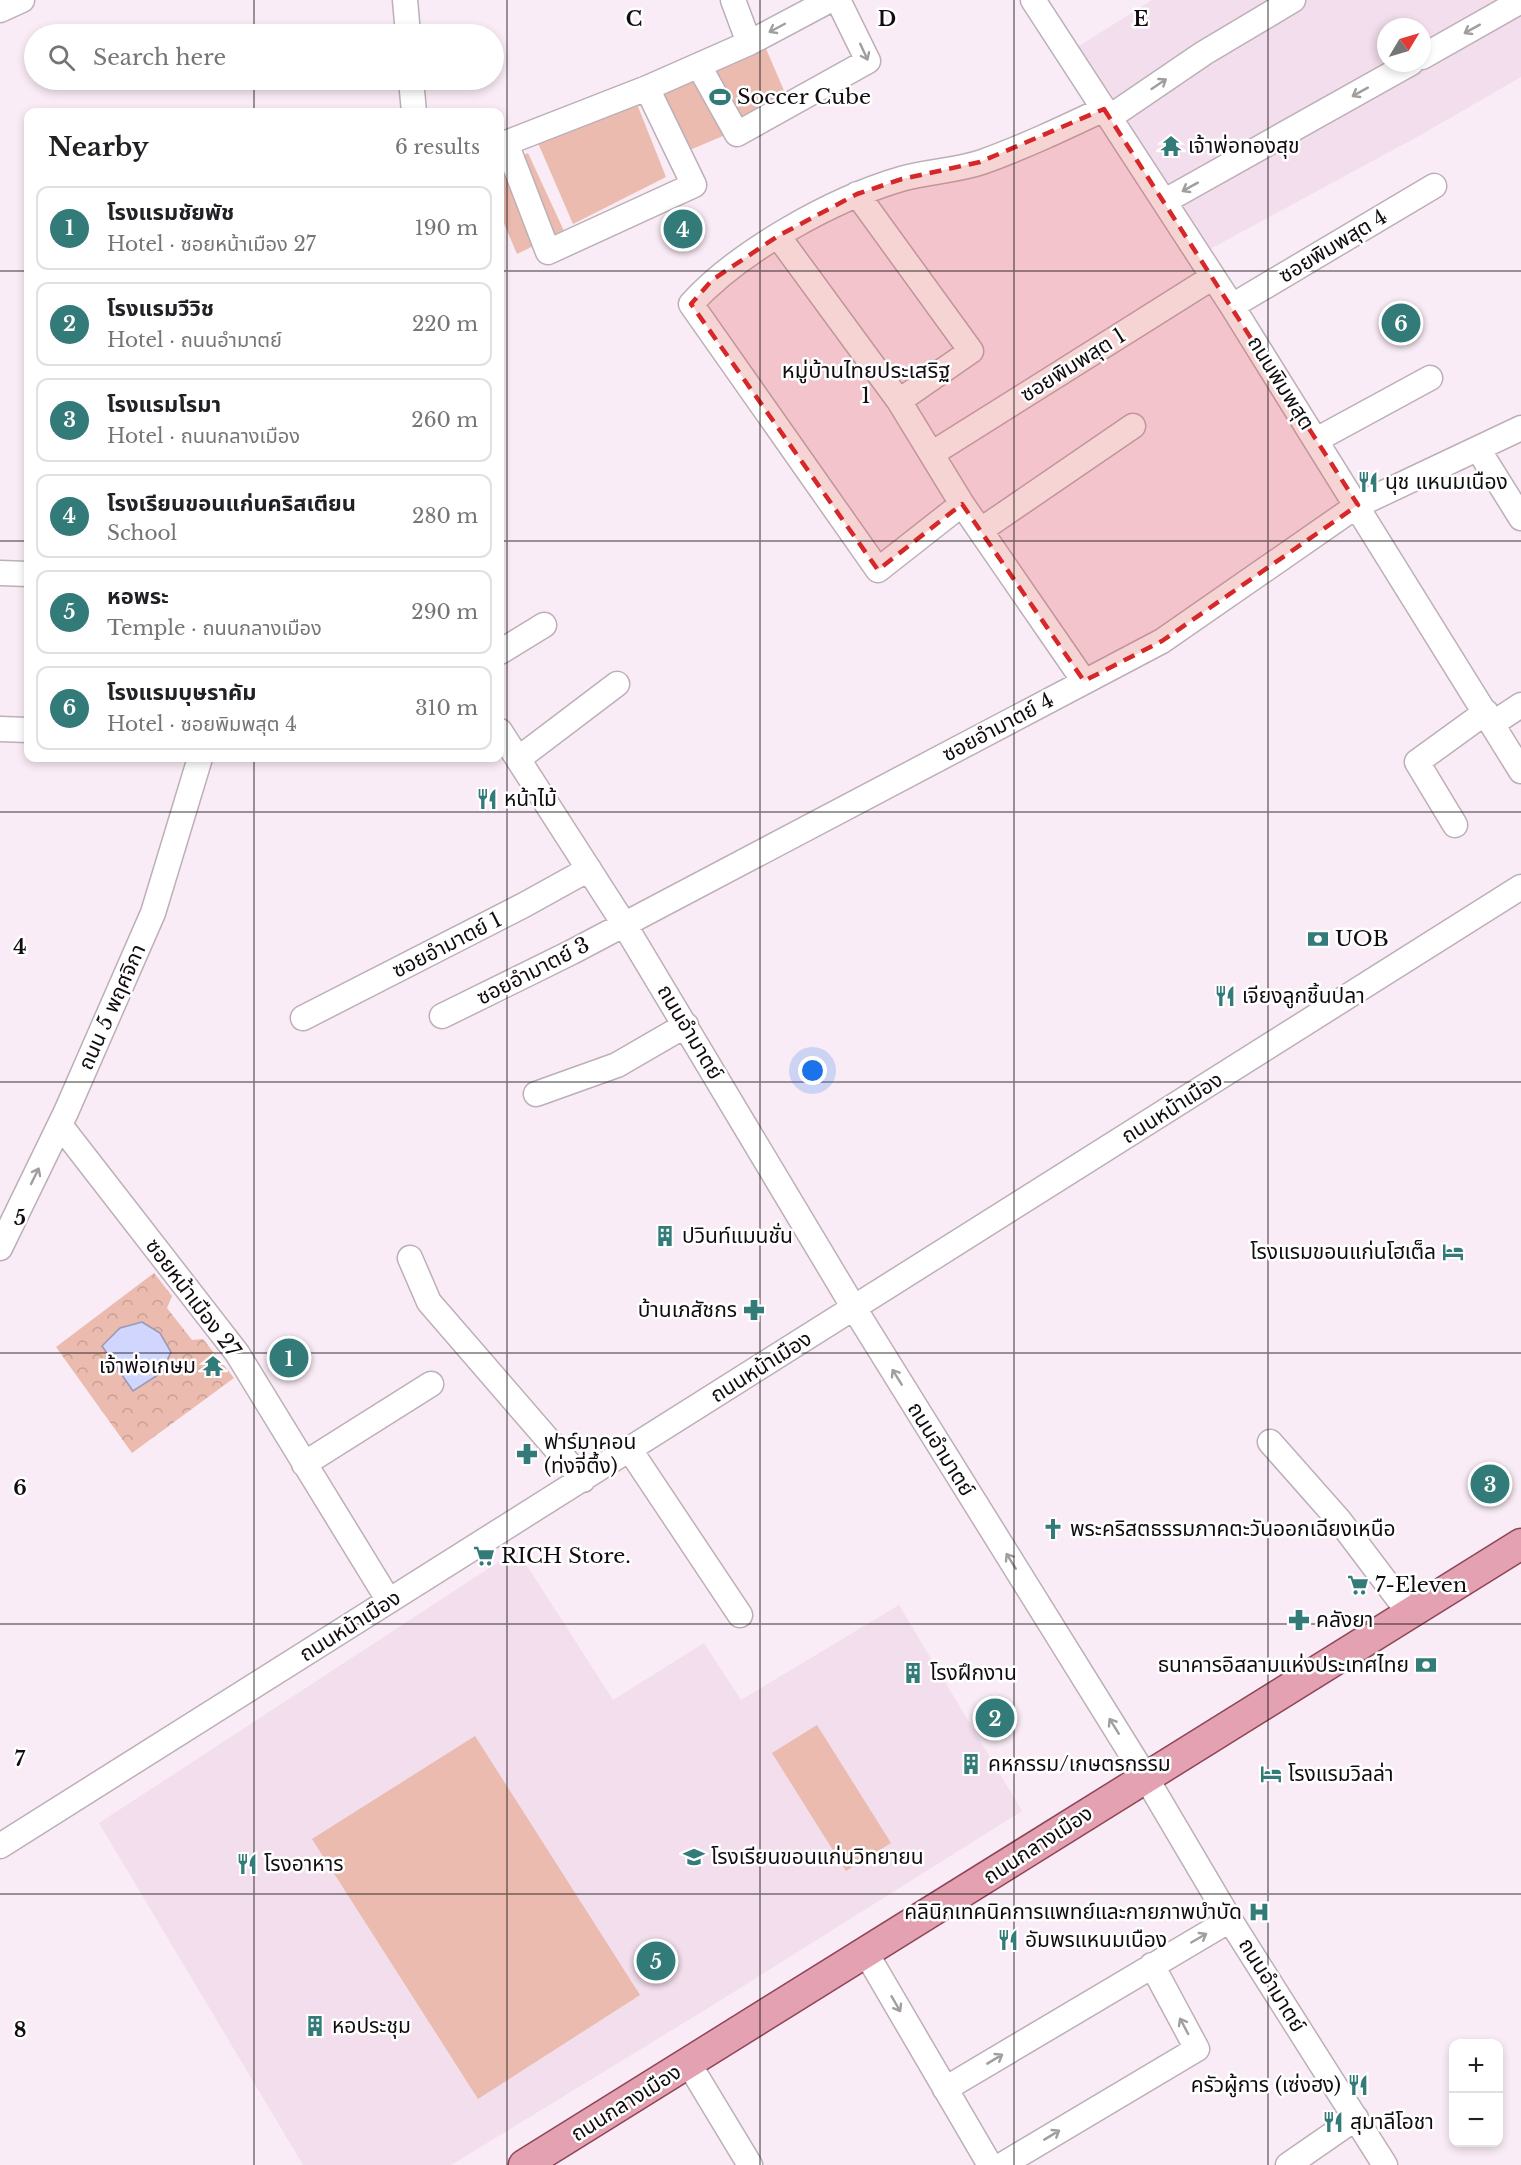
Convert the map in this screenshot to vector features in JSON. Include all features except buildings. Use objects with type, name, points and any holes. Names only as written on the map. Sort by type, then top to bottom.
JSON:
[{"type":"main road","name":"ถนนกลางเมือง","points":[[524,2165],[689,2064],[1145,1776],[1519,1549]]},
{"type":"street","points":[[0,10],[22,0]]},
{"type":"street","points":[[405,0],[407,24]]},
{"type":"street","points":[[733,0],[748,43]]},
{"type":"street","points":[[504,143],[699,66],[748,43],[802,7],[830,0]]},
{"type":"street","points":[[699,66],[737,134],[868,61],[838,0]]},
{"type":"street","points":[[962,504],[878,570],[691,304],[712,280],[778,236],[857,195],[902,178],[980,162],[1107,113],[1293,0]]},
{"type":"street","points":[[1431,52],[1521,1]]},
{"type":"street","name":"ถนนพิมพสุต","points":[[1041,3],[1107,113],[1358,505],[1521,771]]},
{"type":"street","points":[[1165,201],[1395,72]]},
{"type":"street","points":[[504,145],[548,252],[694,184],[647,88]]},
{"type":"street","points":[[412,90],[414,108]]},
{"type":"street","name":"ซอยพิมพสุต 4","points":[[1232,306],[1434,186]]},
{"type":"street","points":[[857,195],[970,351],[899,401]]},
{"type":"street","points":[[778,236],[899,401],[933,453],[962,504],[1084,681]]},
{"type":"street","name":"ซอยพิมพสุต 1","points":[[933,453],[1213,277]]},
{"type":"street","points":[[1316,440],[1430,378]]},
{"type":"street","points":[[981,530],[1133,426]]},
{"type":"street","name":"ซอยอำมาตย์ 4","points":[[624,924],[1162,641],[1358,505],[1521,428]]},
{"type":"street","points":[[1478,449],[1521,518]]},
{"type":"street","points":[[0,573],[24,574]]},
{"type":"street","points":[[504,650],[544,625]]},
{"type":"street","points":[[518,759],[617,684]]},
{"type":"street","points":[[1455,825],[1417,762],[1489,718],[1521,705]]},
{"type":"street","points":[[0,729],[24,730]]},
{"type":"street","name":"ถนนอำมาตย์","points":[[504,737],[624,924],[854,1308],[1145,1776],[1230,1920],[1385,2165]]},
{"type":"street","name":"ถนน 5 พฤศจิกา","points":[[0,1248],[60,1125],[153,913],[199,762]]},
{"type":"street","name":"ซอยอำมาตย์ 1","points":[[303,1018],[524,905],[589,869]]},
{"type":"street","name":"ถนนหน้าเมือง","points":[[0,1846],[1521,887]]},
{"type":"street","name":"ซอยอำมาตย์ 3","points":[[441,1016],[624,924]]},
{"type":"street","points":[[536,1094],[617,1065],[686,1025]]},
{"type":"street","name":"ซอยหน้าเมือง 27","points":[[60,1125],[237,1353],[389,1601]]},
{"type":"street","points":[[410,1258],[429,1302],[583,1480]]},
{"type":"street","points":[[304,1464],[431,1384]]},
{"type":"street","points":[[1270,1442],[1339,1520],[1410,1614]]},
{"type":"street","points":[[630,1450],[740,1616]]},
{"type":"street","points":[[945,2089],[1230,1920]]},
{"type":"street","points":[[866,1953],[990,2165]]},
{"type":"street","points":[[1002,2165],[1197,2049],[1152,1965]]},
{"type":"street","points":[[689,2064],[750,2165]]},
{"type":"street","points":[[1288,2165],[1356,2118]]},
{"type":"highlighted area","points":[[1104,109],[1358,505],[1162,641],[1084,681],[962,504],[878,570],[691,304],[712,280],[778,236],[857,194],[902,179],[980,162]]},
{"type":"shaded area","points":[[1152,0],[1521,0],[1521,77],[1417,137],[1199,255],[1068,53]]},
{"type":"shaded area","name":"โรงเรียนขอนแก่นวิทยายน","points":[[517,1550],[613,1700],[704,1643],[741,1700],[899,1605],[1022,1811],[718,2002],[451,2165],[303,2165],[99,1823]]},
{"type":"green space","name":"Soccer Cube","points":[[761,37],[791,107],[678,155],[649,87]]},
{"type":"green space","points":[[635,99],[666,177],[573,224],[538,143]]},
{"type":"green space","points":[[528,153],[564,231],[517,254],[504,223],[504,165]]},
{"type":"green space","points":[[154,1273],[172,1296],[167,1308],[192,1340],[203,1339],[234,1378],[132,1453],[56,1347]]},
{"type":"green space","points":[[817,1725],[891,1843],[846,1871],[772,1753]]},
{"type":"green space","points":[[475,1736],[640,1995],[478,2099],[312,1839]]},
{"type":"water","points":[[142,1322],[160,1333],[171,1352],[161,1373],[133,1391],[102,1346],[120,1328]]},
{"type":"place","name":"Soccer Cube","points":[[720,97]]},
{"type":"place","name":"เจ้าพ่อทองสุข","points":[[1171,146]]},
{"type":"place","name":"โรงเรียนขอนแก่นคริสเตียน","points":[[683,229]]},
{"type":"place","name":"โรงแรมบุษราคัม","points":[[1401,323]]},
{"type":"place","name":"นุช แหนมเนือง","points":[[1368,482]]},
{"type":"place","name":"หน้าไม้","points":[[487,799]]},
{"type":"place","name":"UOB","points":[[1318,939]]},
{"type":"place","name":"เจียงลูกชิ้นปลา","points":[[1225,996]]},
{"type":"place","name":"ปวินท์แมนชั่น","points":[[665,1236]]},
{"type":"place","name":"โรงแรมขอนแก่นโฮเต็ล","points":[[1453,1252]]},
{"type":"place","name":"บ้านเภสัชกร","points":[[754,1310]]},
{"type":"place","name":"โรงแรมชัยพัช","points":[[289,1358]]},
{"type":"place","name":"เจ้าพ่อเกษม","points":[[213,1366]]},
{"type":"place","name":"ฟาร์มาคอน (ท่งจี่ตึ้ง)","points":[[527,1454]]},
{"type":"place","name":"โรงแรมโรมา","points":[[1490,1484]]},
{"type":"place","name":"พระคริสตธรรมภาคตะวันออกเฉียงเหนือ","points":[[1053,1529]]},
{"type":"place","name":"RICH Store.","points":[[484,1556]]},
{"type":"place","name":"7-Eleven","points":[[1358,1585]]},
{"type":"place","name":"คลังยา","points":[[1299,1620]]},
{"type":"place","name":"ธนาคารอิสลามแห่งประเทศไทย","points":[[1426,1665]]},
{"type":"place","name":"โรงฝึกงาน","points":[[913,1673]]},
{"type":"place","name":"โรงแรมวีวิช","points":[[995,1718]]},
{"type":"place","name":"คหกรรม/เกษตรกรรม","points":[[971,1764]]},
{"type":"place","name":"โรงแรมวิลล่า","points":[[1271,1774]]},
{"type":"place","name":"โรงเรียนขอนแก่นวิทยายน","points":[[694,1857]]},
{"type":"place","name":"โรงอาหาร","points":[[247,1864]]},
{"type":"place","name":"คลินิกเทคนิคการแพทย์และกายภาพบำบัด","points":[[1259,1912]]},
{"type":"place","name":"อัมพรแหนมเนือง","points":[[1008,1940]]},
{"type":"place","name":"หอพระ","points":[[656,1961]]},
{"type":"place","name":"หอประชุม","points":[[315,2026]]},
{"type":"place","name":"ครัวผู้การ (เซ่งฮง)","points":[[1358,2085]]},
{"type":"place","name":"สุมาลีโอชา","points":[[1333,2122]]},
{"type":"district","name":"หมู่บ้านไทยประเสริฐ 1","points":[[866,382]]}]
